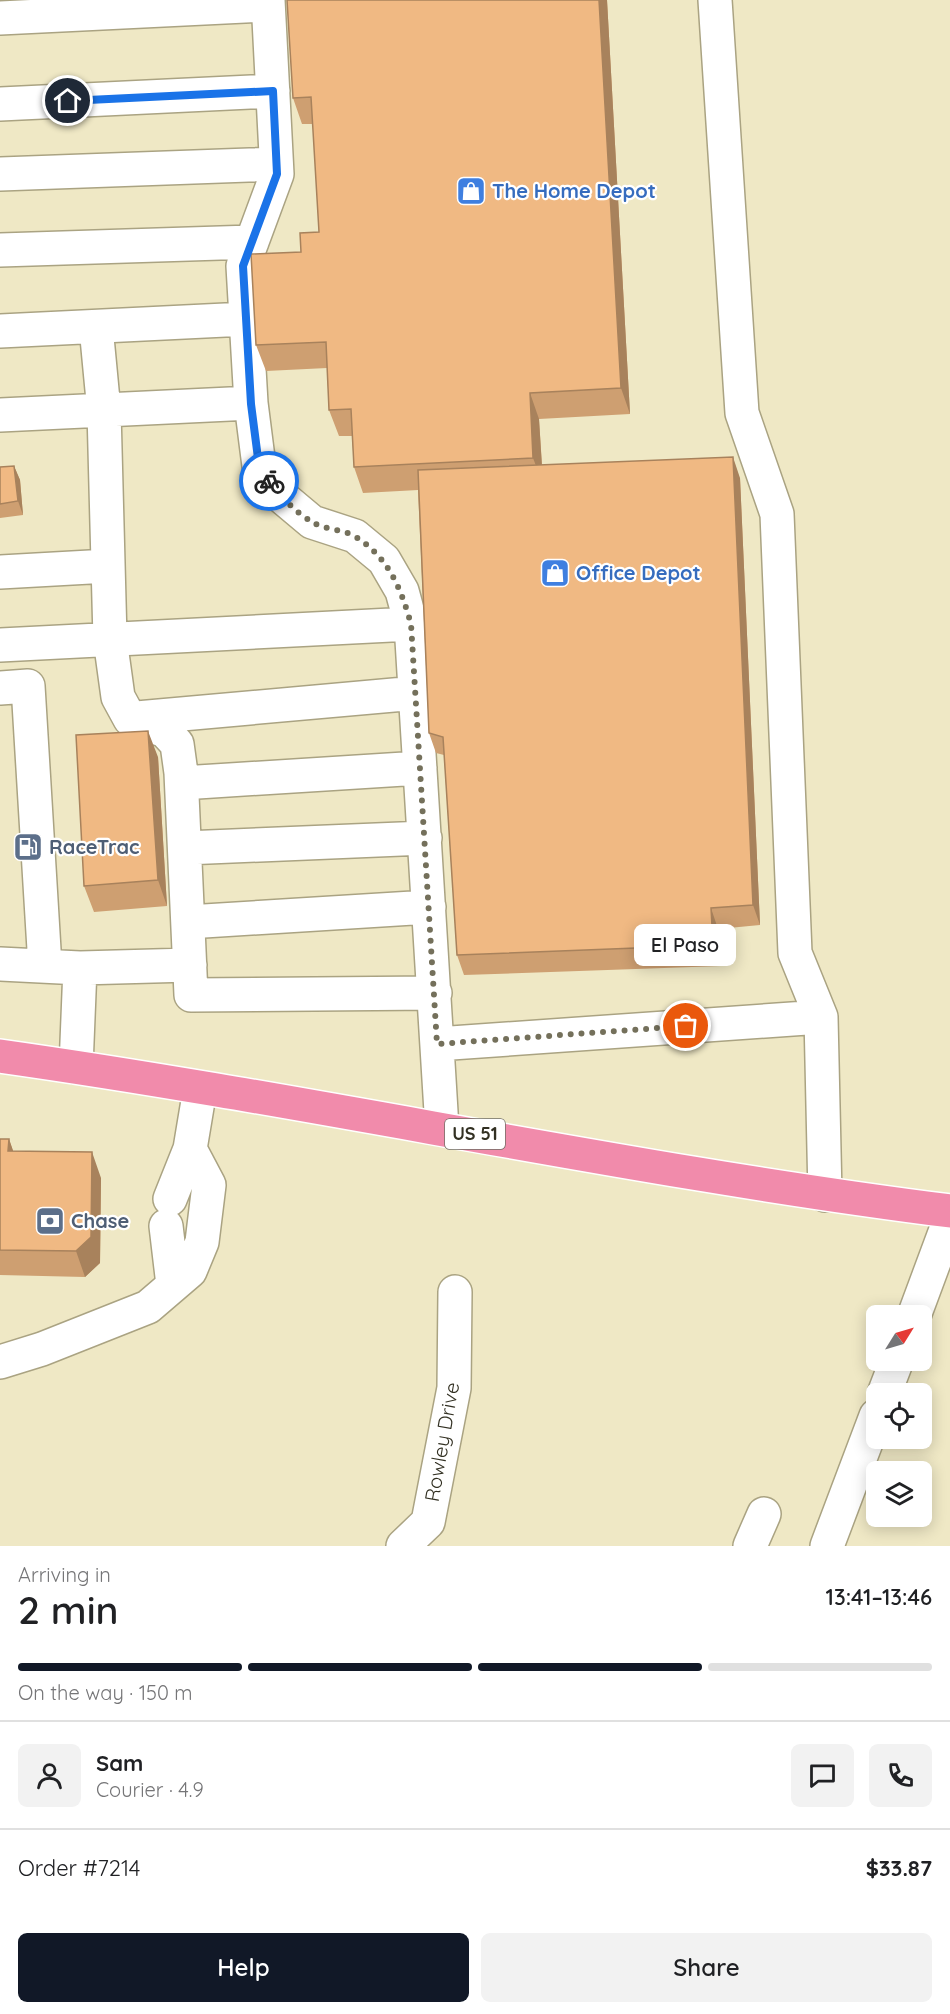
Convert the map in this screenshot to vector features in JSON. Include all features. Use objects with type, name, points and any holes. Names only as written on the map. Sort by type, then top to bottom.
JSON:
[{"type":"highway","name":"US 51","points":[[0,1056],[442,1128],[825,1195],[950,1211]]},
{"type":"street","points":[[715,0],[742,413],[777,514],[795,953],[821,1017],[825,1195]]},
{"type":"street","points":[[0,18],[268,2],[277,174],[243,266],[251,404],[259,466],[275,491],[312,522],[355,536],[384,560],[402,591],[411,624],[442,1128]]},
{"type":"street","points":[[0,104],[273,91]]},
{"type":"street","points":[[0,174],[276,164]]},
{"type":"street","points":[[0,250],[252,242]]},
{"type":"street","points":[[0,331],[246,319]]},
{"type":"street","points":[[96,327],[104,411],[110,639],[118,697],[130,719],[165,731],[177,744],[182,783],[191,995],[435,993]]},
{"type":"street","points":[[0,415],[251,404]]},
{"type":"street","points":[[0,572],[108,566]]},
{"type":"street","points":[[45,966],[14,687],[14,644],[411,624]]},
{"type":"street","points":[[130,719],[416,693]]},
{"type":"street","points":[[182,783],[420,768]]},
{"type":"street","points":[[185,848],[425,838]]},
{"type":"street","points":[[188,922],[429,908]]},
{"type":"street","points":[[0,964],[80,968],[190,965]]},
{"type":"street","points":[[76,1067],[80,968]]},
{"type":"street","points":[[437,1044],[821,1017]]},
{"type":"street","points":[[173,1285],[168,1212],[190,1149],[200,1089]]},
{"type":"street","points":[[0,1362],[148,1307],[190,1271],[202,1242],[208,1185],[190,1149]]},
{"type":"street","points":[[918,1305],[950,1219]]},
{"type":"street","name":"Rowley Drive","points":[[404,1546],[428,1522],[454,1388],[455,1292]]},
{"type":"street","points":[[827,1546],[866,1443]]},
{"type":"street","points":[[750,1546],[764,1514]]},
{"type":"building","name":"The Home Depot","points":[[287,0],[599,0],[621,388],[530,393],[533,458],[354,467],[351,409],[329,410],[326,342],[256,345],[251,254],[301,252],[300,233],[319,232],[311,97],[293,98]]},
{"type":"building","points":[[733,457],[753,905],[711,908],[713,945],[457,955],[443,737],[429,733],[418,470]]},
{"type":"building","points":[[14,466],[18,501],[0,504],[0,467]]},
{"type":"building","points":[[148,731],[158,880],[84,886],[76,735]]},
{"type":"building","name":"Chase","points":[[0,1139],[9,1139],[8,1151],[92,1152],[91,1237],[76,1251],[0,1250]]},
{"type":"way so far","points":[[269,481],[275,491],[312,522],[355,536],[384,560],[402,591],[411,624],[437,1044],[686,1026]]},
{"type":"place","name":"The Home Depot","points":[[471,191]]},
{"type":"place","name":"Office Depot","points":[[555,573]]},
{"type":"place","name":"RaceTrac","points":[[28,847]]},
{"type":"place","name":"El Paso","points":[[686,1026]]},
{"type":"place","name":"Chase","points":[[50,1221]]},
{"type":"route","points":[[68,101],[273,91],[277,174],[243,266],[251,404],[259,466],[269,481]]}]
